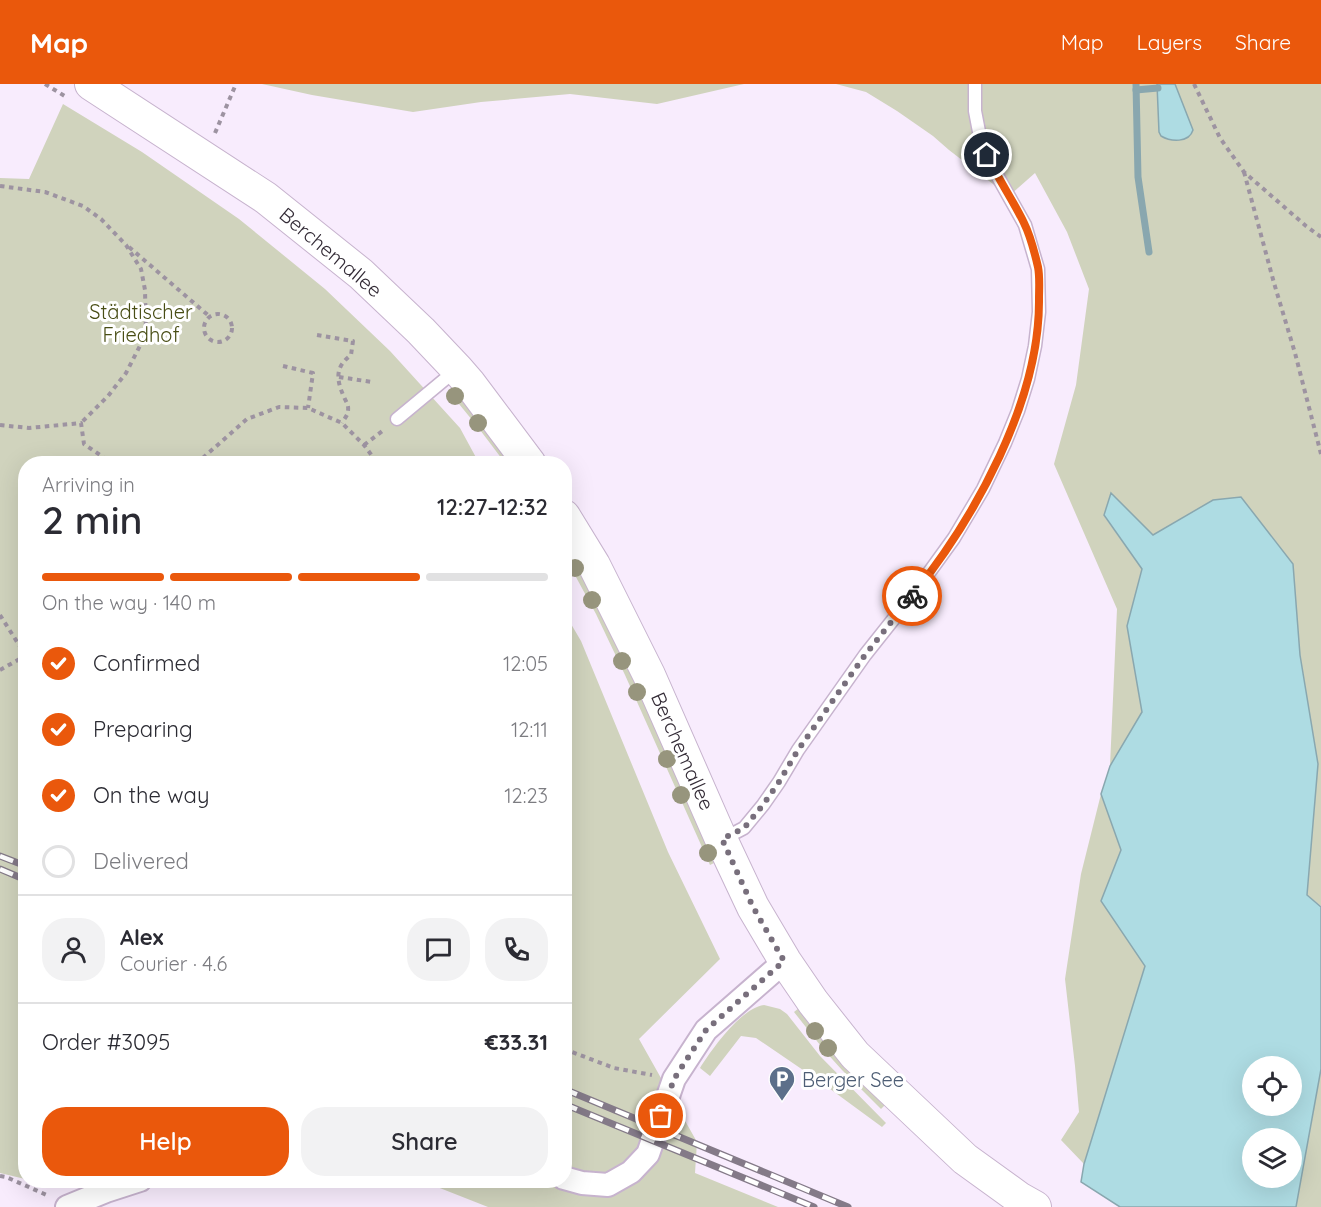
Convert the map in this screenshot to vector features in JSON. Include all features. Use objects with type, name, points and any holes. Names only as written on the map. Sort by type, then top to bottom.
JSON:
[{"type":"street","name":"Berchemallee","points":[[83,93],[204,157],[266,198],[362,274],[457,369],[524,456]]},
{"type":"street","name":"Berchemallee","points":[[572,529],[594,565],[649,675],[753,907],[784,961],[855,1055],[965,1160],[1035,1207]]},
{"type":"street","points":[[572,1180],[608,1185],[631,1172],[648,1155],[674,1079],[706,1030],[784,961]]},
{"type":"street","points":[[67,1206],[118,1188]]},
{"type":"lane","points":[[722,839],[744,828],[763,805],[798,750],[865,655],[954,538],[983,489],[1018,411],[1035,346],[1039,312],[1038,269],[1025,225],[981,142],[975,111],[975,84]]},
{"type":"lane","points":[[397,418],[457,369]]},
{"type":"path","points":[[45,84],[83,93]]},
{"type":"path","points":[[204,157],[236,84]]},
{"type":"path","points":[[1194,84],[1220,138],[1244,172],[1321,237]]},
{"type":"path","points":[[1244,172],[1321,454]]},
{"type":"path","points":[[0,186],[45,192],[83,206],[101,219],[126,244],[209,316]]},
{"type":"path","points":[[0,425],[29,428],[81,423],[108,396],[126,373],[146,334],[145,290],[141,269],[126,244]]},
{"type":"path","points":[[221,314],[228,318],[231,322],[231,331],[227,338],[218,342],[206,335],[204,325],[209,316],[221,314]]},
{"type":"path","points":[[317,335],[353,340],[351,355],[342,362],[339,369],[339,385],[348,405],[348,413],[342,423]]},
{"type":"path","points":[[283,366],[313,373],[308,408]]},
{"type":"path","points":[[339,377],[372,382]]},
{"type":"path","points":[[205,456],[247,419],[279,407],[308,408],[342,423],[372,456]]},
{"type":"path","points":[[364,445],[397,418]]},
{"type":"path","points":[[81,423],[84,444],[101,456]]},
{"type":"path","points":[[0,615],[18,645]]},
{"type":"path","points":[[0,670],[18,660]]},
{"type":"path","points":[[572,1052],[614,1068],[674,1079]]},
{"type":"path","points":[[0,1174],[18,1183]]},
{"type":"path","points":[[29,1188],[67,1206]]},
{"type":"green space","points":[[262,84],[744,84],[657,104],[570,94],[481,102],[413,112]]},
{"type":"green space","points":[[836,84],[974,84],[976,111],[1002,191],[933,136],[897,111],[866,92]]},
{"type":"green space","points":[[976,84],[1321,84],[1321,906],[1307,895],[1318,764],[1300,655],[1293,564],[1267,532],[1180,520],[1153,535],[1111,494],[1104,516],[1142,569],[1127,626],[1142,712],[1110,766],[1117,609],[1054,464],[1076,385],[1089,289],[1067,232],[1035,173],[1009,196],[983,136]]},
{"type":"green space","name":"Städtischer Friedhof","points":[[63,104],[142,152],[239,219],[325,289],[390,351],[460,428],[475,456],[18,456],[18,1177],[0,1173],[0,178],[29,179]]},
{"type":"green space","points":[[454,390],[507,456],[500,456],[450,393]]},
{"type":"green space","points":[[572,558],[601,610],[630,672],[711,853],[714,863],[710,865],[625,675],[572,570]]},
{"type":"green space","points":[[572,626],[581,641],[668,852],[720,959],[639,1039],[697,1142],[695,1173],[778,1207],[488,1207],[440,1188],[572,1188]]},
{"type":"green space","points":[[1101,794],[1121,850],[1101,901],[1145,966],[1084,1164],[1061,1140],[1079,1112],[1065,979],[1081,874]]},
{"type":"green space","points":[[764,1005],[780,1009],[787,1014],[820,1056],[886,1123],[882,1127],[756,1038],[741,1036],[710,1076],[700,1068],[737,1021],[746,1013]]},
{"type":"green space","points":[[799,1008],[851,1071],[885,1105],[881,1109],[824,1050],[794,1012]]},
{"type":"green space","points":[[1321,1069],[1321,1207],[1296,1207],[1299,1188],[1302,1188],[1302,1174]]},
{"type":"shaded area","points":[[1157,84],[1175,84],[1193,130],[1188,137],[1174,140],[1161,136]]},
{"type":"shaded area","points":[[1111,493],[1153,535],[1213,500],[1241,497],[1293,564],[1300,655],[1318,764],[1307,895],[1321,907],[1321,1069],[1302,1174],[1302,1128],[1242,1128],[1242,1188],[1299,1188],[1296,1207],[1120,1207],[1081,1182],[1084,1164],[1145,966],[1101,901],[1121,850],[1101,794],[1110,766],[1142,712],[1127,626],[1142,569],[1104,515]]},
{"type":"waterway","points":[[1136,84],[1138,177],[1149,252]]},
{"type":"waterway","points":[[1136,90],[1158,88]]},
{"type":"railway","points":[[0,856],[18,863]]},
{"type":"railway","points":[[0,869],[18,877]]},
{"type":"railway","points":[[572,1092],[848,1207]]},
{"type":"railway","points":[[572,1107],[814,1207]]},
{"type":"way so far","points":[[661,1116],[674,1079],[706,1030],[784,961],[753,907],[722,839],[744,828],[763,805],[798,750],[865,655],[912,596]]},
{"type":"place","name":"Berger See","points":[[782,1102]]},
{"type":"route","points":[[912,596],[954,538],[983,489],[1018,411],[1035,346],[1039,312],[1038,269],[1025,225],[987,155]]}]
